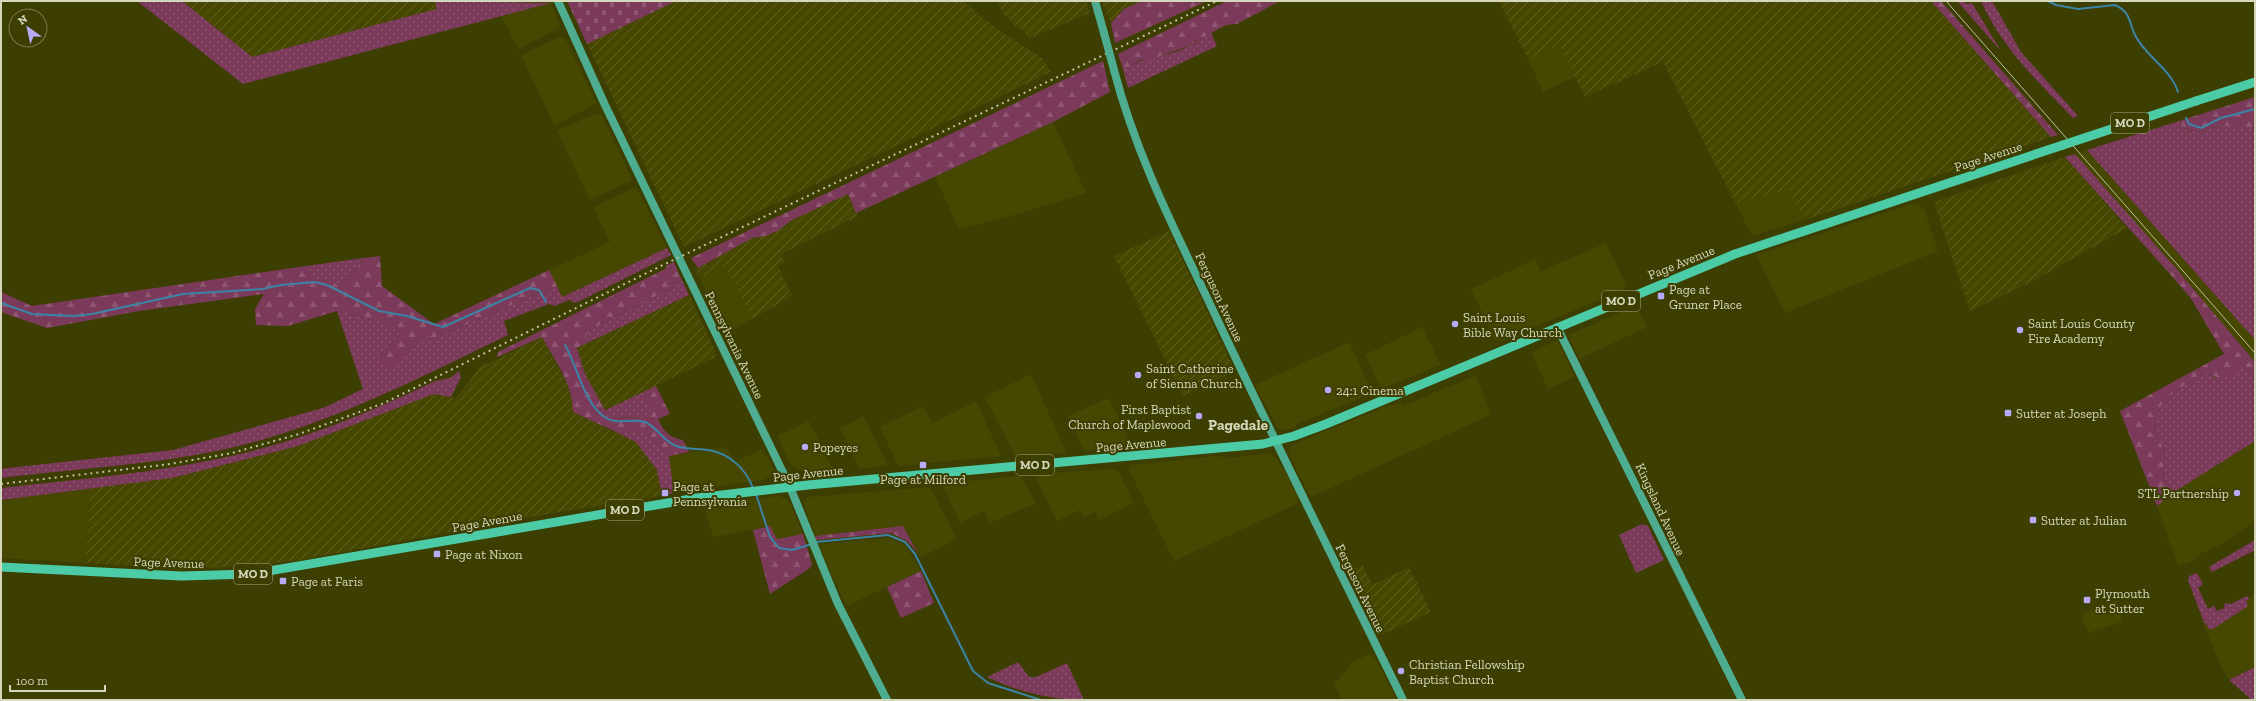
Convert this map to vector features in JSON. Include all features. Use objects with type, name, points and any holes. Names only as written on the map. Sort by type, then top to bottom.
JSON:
[{"type":"main road","name":"Page Avenue","points":[[1,567],[181,576],[259,573],[697,498],[790,487],[1232,448],[1276,442],[1326,424],[1757,245],[2255,82]]},
{"type":"street","name":"Pennsylvania Avenue","points":[[558,1],[605,105],[790,487],[838,604],[887,700]]},
{"type":"street","name":"Ferguson Avenue","points":[[1095,1],[1127,118],[1146,170],[1276,442],[1403,700]]},
{"type":"street","name":"Kingsland Avenue","points":[[1558,327],[1742,700]]},
{"type":"shaded area","points":[[182,1],[435,1],[438,9],[252,57]]},
{"type":"shaded area","points":[[676,1],[963,1],[999,30],[1043,59],[1051,72],[684,247],[587,44]]},
{"type":"shaded area","points":[[997,1],[1086,1],[1090,13],[1030,38],[1004,15]]},
{"type":"shaded area","points":[[1101,1],[1142,1],[1124,9],[1111,23]]},
{"type":"shaded area","points":[[1499,1],[1931,1],[2051,137],[1805,220],[1788,190],[1735,203],[1663,62],[1585,97],[1559,45],[1528,59]]},
{"type":"shaded area","points":[[551,3],[560,25],[558,29],[518,49],[501,15]]},
{"type":"shaded area","points":[[561,36],[565,38],[596,102],[593,106],[554,125],[521,55]]},
{"type":"shaded area","points":[[1559,45],[1575,77],[1543,92],[1528,59]]},
{"type":"shaded area","points":[[598,113],[602,115],[631,178],[631,181],[590,200],[557,131]]},
{"type":"shaded area","points":[[1053,122],[1086,193],[1018,214],[959,229],[935,177]]},
{"type":"shaded area","points":[[2087,150],[2255,340],[2255,362],[2075,154]]},
{"type":"shaded area","points":[[2065,157],[2127,228],[2039,278],[1970,311],[1935,206],[1936,201]]},
{"type":"shaded area","points":[[634,188],[638,190],[667,248],[562,297],[549,270],[610,242],[593,207]]},
{"type":"shaded area","points":[[1788,189],[1805,220],[1752,236],[1735,203]]},
{"type":"shaded area","points":[[848,194],[858,216],[781,254],[785,262],[778,266],[792,296],[752,319],[733,278],[730,279],[724,266],[699,278],[695,270],[752,238],[766,236],[777,231],[792,220]]},
{"type":"shaded area","points":[[1911,204],[1917,204],[1924,209],[1938,251],[1785,313],[1756,255]]},
{"type":"shaded area","points":[[1169,231],[1235,371],[1183,396],[1114,256]]},
{"type":"shaded area","points":[[1606,243],[1626,284],[1623,290],[1501,341],[1495,340],[1471,289],[1535,259],[1541,271]]},
{"type":"shaded area","points":[[724,266],[730,279],[733,278],[752,319],[728,332],[724,330],[699,278]]},
{"type":"shaded area","points":[[689,295],[714,348],[716,357],[604,411],[585,374],[577,348]]},
{"type":"shaded area","points":[[1636,307],[1647,327],[1579,359],[1568,335]]},
{"type":"shaded area","points":[[1422,327],[1441,365],[1381,389],[1365,355]]},
{"type":"shaded area","points":[[542,337],[573,397],[573,412],[636,442],[657,470],[662,496],[547,514],[300,560],[257,565],[188,569],[85,563],[91,488],[172,478],[298,446],[434,394],[456,398],[480,367]]},
{"type":"shaded area","points":[[1558,341],[1575,377],[1548,389],[1531,352]]},
{"type":"shaded area","points":[[1349,342],[1373,393],[1297,424],[1295,427],[1284,430],[1278,429],[1255,385]]},
{"type":"shaded area","points":[[1031,374],[1067,453],[1015,456],[985,397]]},
{"type":"shaded area","points":[[1476,375],[1491,415],[1313,496],[1309,494],[1289,455],[1289,450],[1292,445],[1380,409],[1381,407],[1401,403],[1403,406]]},
{"type":"shaded area","points":[[1109,398],[1130,443],[1129,446],[1084,451],[1068,416]]},
{"type":"shaded area","points":[[976,401],[1001,456],[899,466],[897,464],[880,427],[923,406],[932,423]]},
{"type":"shaded area","points":[[863,416],[887,464],[886,466],[860,469],[840,428]]},
{"type":"shaded area","points":[[809,421],[834,471],[805,472],[793,467],[789,461],[777,436]]},
{"type":"shaded area","points":[[2255,441],[2255,521],[2222,544],[2200,554],[2192,561],[2178,566],[2157,506],[2171,494]]},
{"type":"shaded area","points":[[726,447],[735,462],[763,449],[773,468],[772,476],[762,480],[674,493],[669,456]]},
{"type":"shaded area","points":[[1269,453],[1275,457],[1283,467],[1299,499],[1297,504],[1174,561],[1129,470],[1130,465],[1216,456],[1230,458]]},
{"type":"shaded area","points":[[1115,469],[1119,472],[1134,503],[1099,520],[1095,512],[1083,517],[1080,510],[1057,521],[1036,479],[1038,474]]},
{"type":"shaded area","points":[[1021,476],[1036,503],[990,523],[984,511],[960,523],[943,487],[945,483]]},
{"type":"shaded area","points":[[930,487],[957,539],[920,557],[903,526],[815,536],[803,502],[807,497]]},
{"type":"shaded area","points":[[91,488],[85,563],[1,558],[1,500]]},
{"type":"shaded area","points":[[779,496],[789,501],[803,534],[777,539],[770,526],[713,537],[705,509],[708,504]]},
{"type":"shaded area","points":[[888,538],[906,546],[921,571],[846,606],[818,544]]},
{"type":"shaded area","points":[[1363,565],[1372,585],[1409,567],[1431,612],[1378,635],[1347,572]]},
{"type":"shaded area","points":[[2255,595],[2255,667],[2229,680],[2221,667],[2202,620]]},
{"type":"shaded area","points":[[2116,600],[2123,621],[2088,633],[2082,617],[2083,613]]},
{"type":"shaded area","points":[[1368,654],[1375,658],[1397,700],[1342,700],[1334,684],[1353,662]]},
{"type":"green space","points":[[137,1],[182,1],[252,57],[437,9],[435,1],[551,3],[243,84]]},
{"type":"green space","points":[[567,1],[676,1],[587,44]]},
{"type":"green space","points":[[1142,1],[1207,1],[1115,43],[1111,23],[1124,9]]},
{"type":"green space","points":[[1227,1],[1280,1],[1237,24],[1226,25],[1186,47],[1146,61],[1141,60],[1123,69],[1118,54]]},
{"type":"green space","points":[[1931,1],[1941,1],[2058,135],[2051,137]]},
{"type":"green space","points":[[1957,1],[1964,1],[1966,4],[1972,3],[2001,51]]},
{"type":"green space","points":[[1981,1],[1992,1],[2021,52],[2078,116],[2073,118],[2022,64],[1999,34]]},
{"type":"green space","points":[[1211,33],[1217,46],[1128,88],[1123,69],[1141,61],[1177,51]]},
{"type":"green space","points":[[1103,61],[1110,92],[1053,122],[856,213],[848,194],[792,220],[777,231],[766,236],[752,238],[698,268],[691,258]]},
{"type":"green space","points":[[2255,97],[2255,127],[2246,128],[2221,126],[2193,133],[2187,130],[2179,121]]},
{"type":"green space","points":[[2179,121],[2191,133],[2221,126],[2246,128],[2255,127],[2255,340],[2087,150]]},
{"type":"green space","points":[[2075,154],[2174,266],[2169,273],[2065,157]]},
{"type":"green space","points":[[667,248],[671,255],[576,303],[569,300],[555,306],[549,304],[504,321],[508,335],[408,383],[340,413],[305,426],[234,447],[176,458],[1,478],[1,469],[173,450],[323,408],[363,389],[337,311],[387,323],[400,335],[379,356],[395,365],[409,349],[557,286],[562,297]]},
{"type":"green space","points":[[380,256],[382,286],[434,324],[549,270],[557,286],[409,349],[396,365],[383,367],[379,356],[400,335],[387,323],[337,311],[288,326],[256,325],[255,309],[264,294],[139,311],[47,328],[1,312],[1,292],[32,306],[306,266],[318,279],[338,285],[352,275],[363,258]]},
{"type":"green space","points":[[363,258],[352,275],[338,285],[318,279],[306,266]]},
{"type":"green space","points":[[674,262],[680,276],[672,288],[591,329],[585,338],[587,343],[577,348],[585,374],[609,417],[650,418],[652,413],[643,392],[656,386],[670,414],[658,419],[660,423],[671,436],[683,440],[689,452],[669,456],[646,432],[618,433],[573,412],[567,382],[542,337],[497,357],[498,352],[665,269],[667,265]]},
{"type":"green space","points":[[2174,266],[2255,362],[2255,378],[2244,365],[2235,373],[2222,378],[2206,373],[2170,395],[2163,402],[2158,411],[2156,431],[2164,451],[2164,477],[2171,494],[2157,506],[2120,411],[2224,354],[2190,297],[2169,273]]},
{"type":"green space","points":[[680,276],[689,295],[587,343],[585,338],[591,329],[672,288]]},
{"type":"green space","points":[[2244,365],[2255,378],[2255,441],[2171,494],[2164,477],[2164,451],[2156,431],[2158,411],[2163,402],[2170,395],[2206,373],[2216,378]]},
{"type":"green space","points":[[459,371],[461,377],[451,397],[434,394],[298,446],[172,478],[1,500],[1,488],[168,468],[234,455],[289,441],[352,418],[435,381],[450,378]]},
{"type":"green space","points":[[643,392],[652,413],[650,418],[609,417],[604,411]]},
{"type":"green space","points":[[646,432],[669,456],[674,493],[662,496],[657,470],[636,442],[618,433]]},
{"type":"green space","points":[[1642,524],[1648,526],[1664,560],[1636,573],[1619,535]]},
{"type":"green space","points":[[770,526],[777,539],[803,534],[812,564],[810,568],[770,594],[753,530]]},
{"type":"green space","points":[[903,526],[918,553],[907,541],[891,533],[816,540],[815,536]]},
{"type":"green space","points":[[2255,540],[2255,550],[2212,572],[2209,567]]},
{"type":"green space","points":[[921,571],[934,603],[901,618],[887,587]]},
{"type":"green space","points":[[2197,573],[2203,584],[2198,588],[2208,609],[2214,606],[2217,611],[2224,608],[2225,603],[2231,604],[2247,596],[2249,599],[2246,601],[2248,606],[2213,629],[2209,629],[2204,620],[2206,628],[2188,580],[2189,576]]},
{"type":"green space","points":[[1018,662],[1029,677],[1036,677],[1067,663],[1084,700],[1047,697],[1010,687],[987,677]]},
{"type":"green space","points":[[2255,667],[2255,700],[2252,700],[2229,680]]},
{"type":"waterway","points":[[2048,1],[2056,5],[2078,9],[2115,5],[2120,8],[2127,14],[2139,43],[2170,76],[2178,92]]},
{"type":"waterway","points":[[2186,118],[2189,124],[2201,128],[2221,118],[2255,109]]},
{"type":"waterway","points":[[1,303],[32,314],[73,316],[92,314],[183,294],[262,289],[281,285],[315,282],[327,285],[379,311],[407,316],[443,327],[530,288],[539,290],[546,302]]},
{"type":"waterway","points":[[565,345],[582,384],[592,404],[598,412],[606,418],[615,421],[645,422],[653,427],[667,441],[676,446],[709,450],[724,455],[742,469],[753,488]]},
{"type":"waterway","points":[[756,494],[770,537],[779,548],[792,550],[812,544]]},
{"type":"waterway","points":[[816,542],[888,535],[905,542],[915,554],[973,671],[988,683],[1041,700]]},
{"type":"tram line","points":[[1946,1],[2255,353]]},
{"type":"railway","points":[[1,484],[170,464],[232,453],[299,434],[384,403],[665,264],[1217,1]]},
{"type":"place","name":"Page at Gruner Place","points":[[1661,296]]},
{"type":"place","name":"Saint Louis Bible Way Church","points":[[1455,324]]},
{"type":"place","name":"Saint Louis County Fire Academy","points":[[2020,330]]},
{"type":"place","name":"Saint Catherine of Sienna Church","points":[[1138,375]]},
{"type":"place","name":"24:1 Cinema","points":[[1328,390]]},
{"type":"place","name":"Sutter at Joseph","points":[[2008,413]]},
{"type":"place","name":"First Baptist Church of Maplewood","points":[[1199,416]]},
{"type":"place","name":"Popeyes","points":[[805,447]]},
{"type":"place","name":"Page at Milford","points":[[923,465]]},
{"type":"place","name":"Page at Pennsylvania","points":[[665,493]]},
{"type":"place","name":"STL Partnership","points":[[2237,493]]},
{"type":"place","name":"Sutter at Julian","points":[[2033,520]]},
{"type":"place","name":"Page at Nixon","points":[[437,554]]},
{"type":"place","name":"Page at Faris","points":[[283,581]]},
{"type":"place","name":"Plymouth at Sutter","points":[[2087,600]]},
{"type":"place","name":"Christian Fellowship Baptist Church","points":[[1401,671]]},
{"type":"district","name":"Pagedale","points":[[1238,425]]}]
